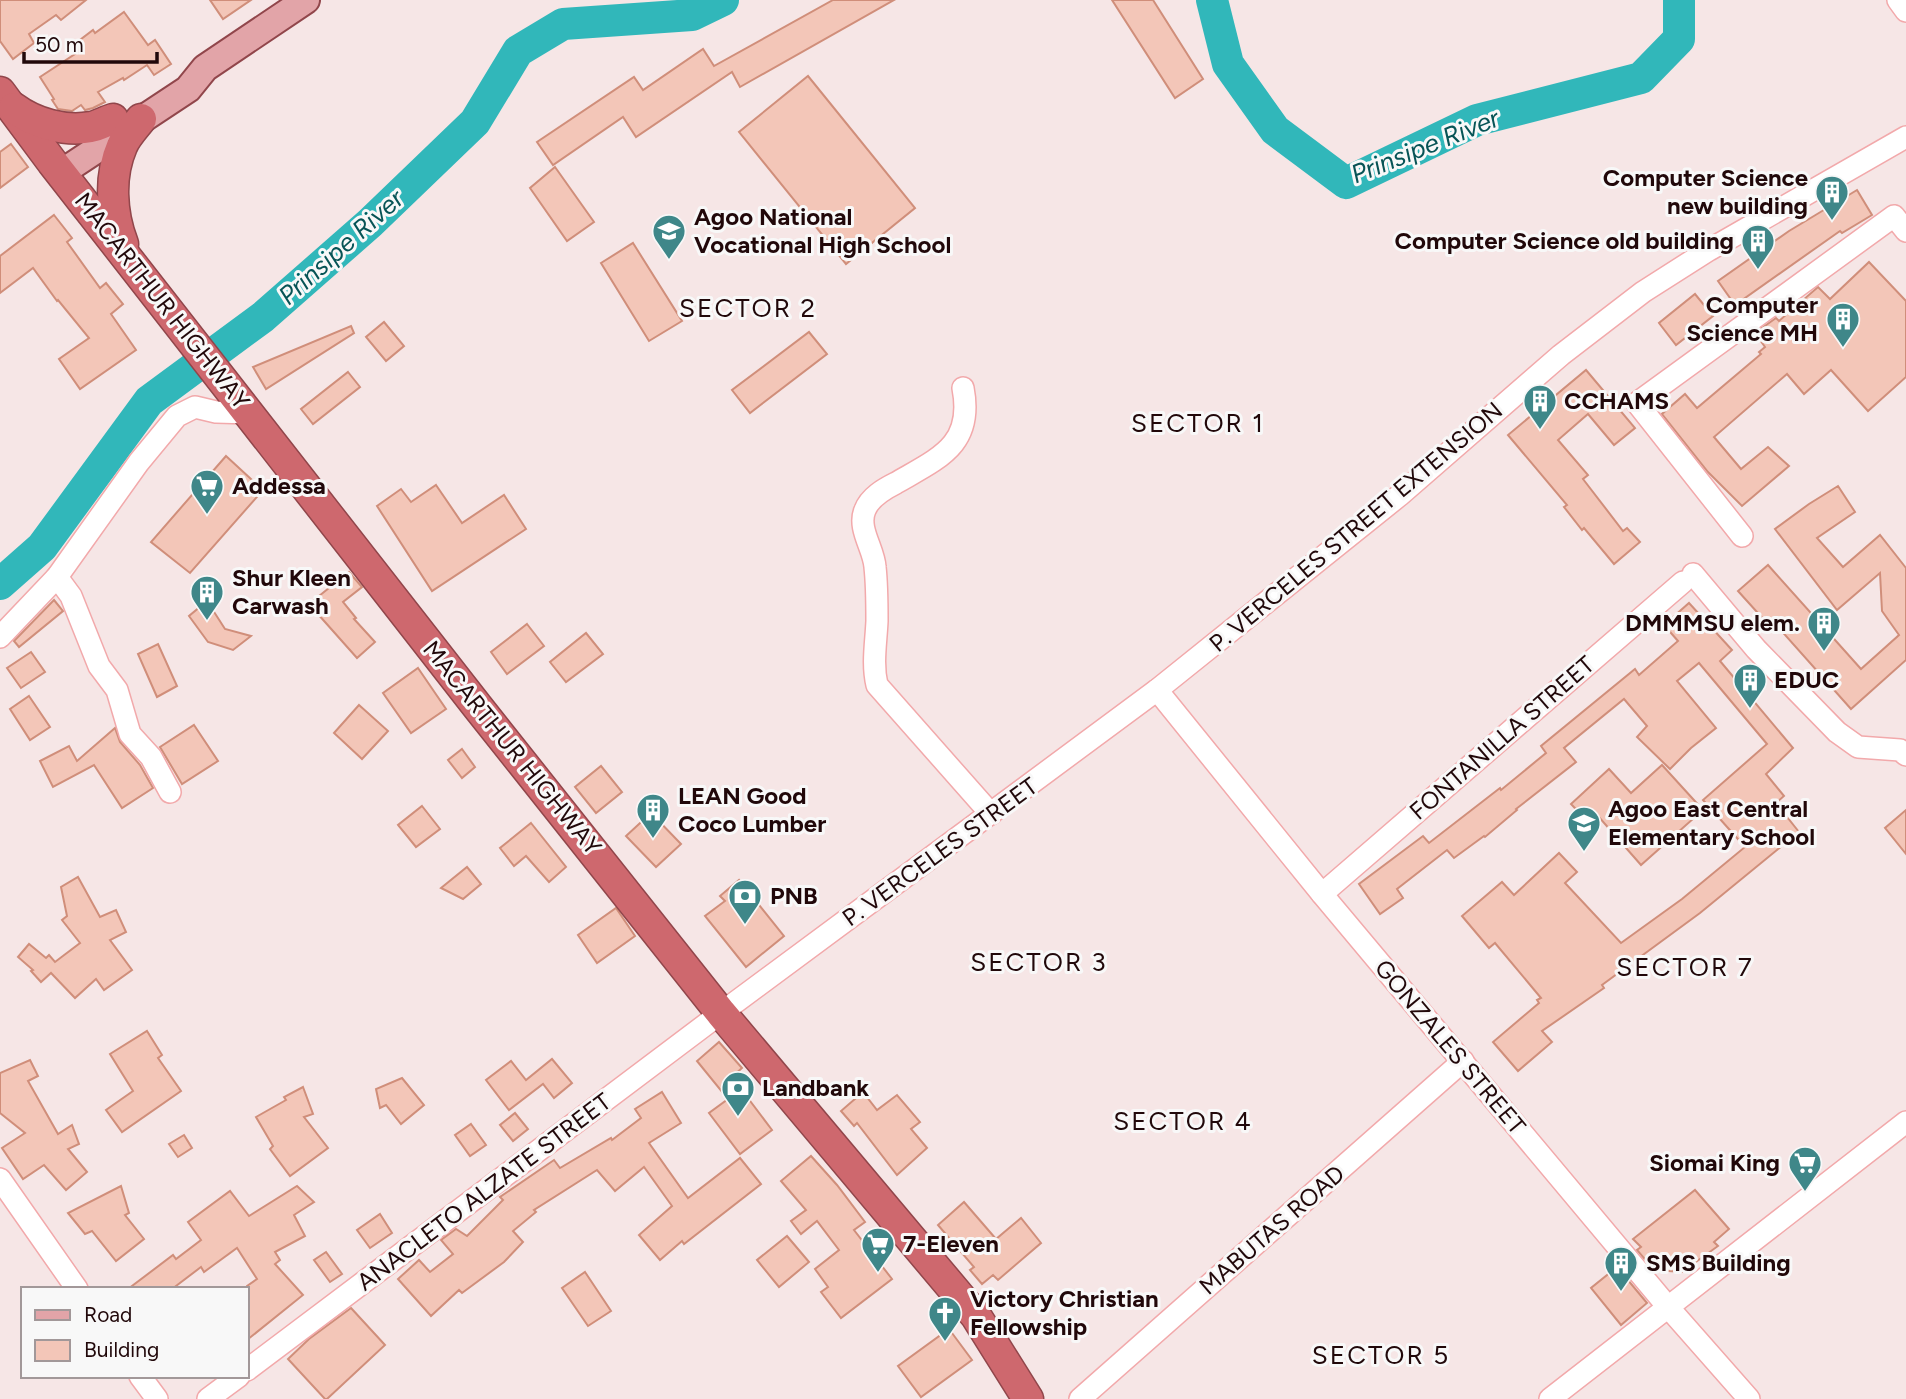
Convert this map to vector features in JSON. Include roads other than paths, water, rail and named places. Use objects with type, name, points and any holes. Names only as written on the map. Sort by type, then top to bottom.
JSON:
[{"type":"highway","points":[[5,99],[30,120],[63,127],[91,127],[127,119],[114,169],[113,200],[117,229],[131,263]]},
{"type":"highway","name":"MACARTHUR HIGHWAY","points":[[5,99],[477,705],[721,1013],[976,1316],[1028,1399]]},
{"type":"main road","points":[[56,167],[127,119],[178,74],[205,68],[306,0]]},
{"type":"street","points":[[1898,0],[1906,11]]},
{"type":"street","name":"P. VERCELES STREET EXTENSION","points":[[1157,690],[1400,495],[1561,355],[1643,292],[1709,250],[1906,137]]},
{"type":"street","points":[[1742,536],[1637,403],[1894,216],[1906,231]]},
{"type":"street","points":[[963,388],[967,408],[964,423],[954,445],[931,463],[880,492],[865,508],[862,520],[875,564],[877,618],[874,670],[877,685],[991,814]]},
{"type":"street","points":[[0,637],[57,577],[139,462],[177,416],[195,407],[216,412],[242,403]]},
{"type":"street","points":[[57,577],[71,596],[99,666],[117,690],[130,734],[151,757],[170,792]]},
{"type":"street","name":"FONTANILLA STREET","points":[[1322,894],[1688,578],[1837,732],[1858,747],[1900,750],[1906,755]]},
{"type":"street","name":"P. VERCELES STREET","points":[[721,1013],[1157,690]]},
{"type":"street","name":"GONZALES STREET","points":[[1157,690],[1322,894],[1668,1307],[1749,1399]]},
{"type":"street","name":"ANACLETO ALZATE STREET","points":[[248,1369],[721,1013]]},
{"type":"street","name":"MABUTAS ROAD","points":[[1080,1399],[1463,1061]]},
{"type":"street","points":[[1550,1399],[1903,1130]]},
{"type":"street","points":[[0,1179],[77,1287]]},
{"type":"street","points":[[141,1378],[156,1399]]},
{"type":"street","points":[[208,1399],[236,1378]]},
{"type":"waterway","name":"Prinsipe River","points":[[0,584],[42,547],[149,401],[263,317],[370,223],[475,122],[518,51],[563,24],[692,15],[723,0]]},
{"type":"waterway","name":"Prinsipe River","points":[[1212,0],[1228,64],[1275,130],[1346,183],[1477,120],[1641,78],[1679,39],[1679,0]]},
{"type":"place","name":"Computer Science new building","points":[[1832,222]]},
{"type":"place","name":"Agoo National Vocational High School","points":[[669,261]]},
{"type":"place","name":"Computer Science old building","points":[[1758,271]]},
{"type":"place","name":"Computer Science MH","points":[[1843,349]]},
{"type":"place","name":"CCHAMS","points":[[1540,431]]},
{"type":"place","name":"Addessa","points":[[207,516]]},
{"type":"place","name":"Shur Kleen Carwash","points":[[207,622]]},
{"type":"place","name":"DMMMSU elem.","points":[[1824,653]]},
{"type":"place","name":"EDUC","points":[[1750,710]]},
{"type":"place","name":"LEAN Good Coco Lumber","points":[[653,840]]},
{"type":"place","name":"Agoo East Central Elementary School","points":[[1584,853]]},
{"type":"place","name":"PNB","points":[[745,926]]},
{"type":"place","name":"Landbank","points":[[738,1118]]},
{"type":"place","name":"Siomai King","points":[[1805,1193]]},
{"type":"place","name":"7-Eleven","points":[[878,1274]]},
{"type":"place","name":"SMS Building","points":[[1621,1293]]},
{"type":"place","name":"Victory Christian Fellowship","points":[[945,1343]]},
{"type":"district","name":"SECTOR 2","points":[[748,308]]},
{"type":"district","name":"SECTOR 1","points":[[1198,423]]},
{"type":"district","name":"SECTOR 3","points":[[1039,962]]},
{"type":"district","name":"SECTOR 7","points":[[1685,967]]},
{"type":"district","name":"SECTOR 4","points":[[1183,1121]]},
{"type":"district","name":"SECTOR 5","points":[[1381,1355]]}]
